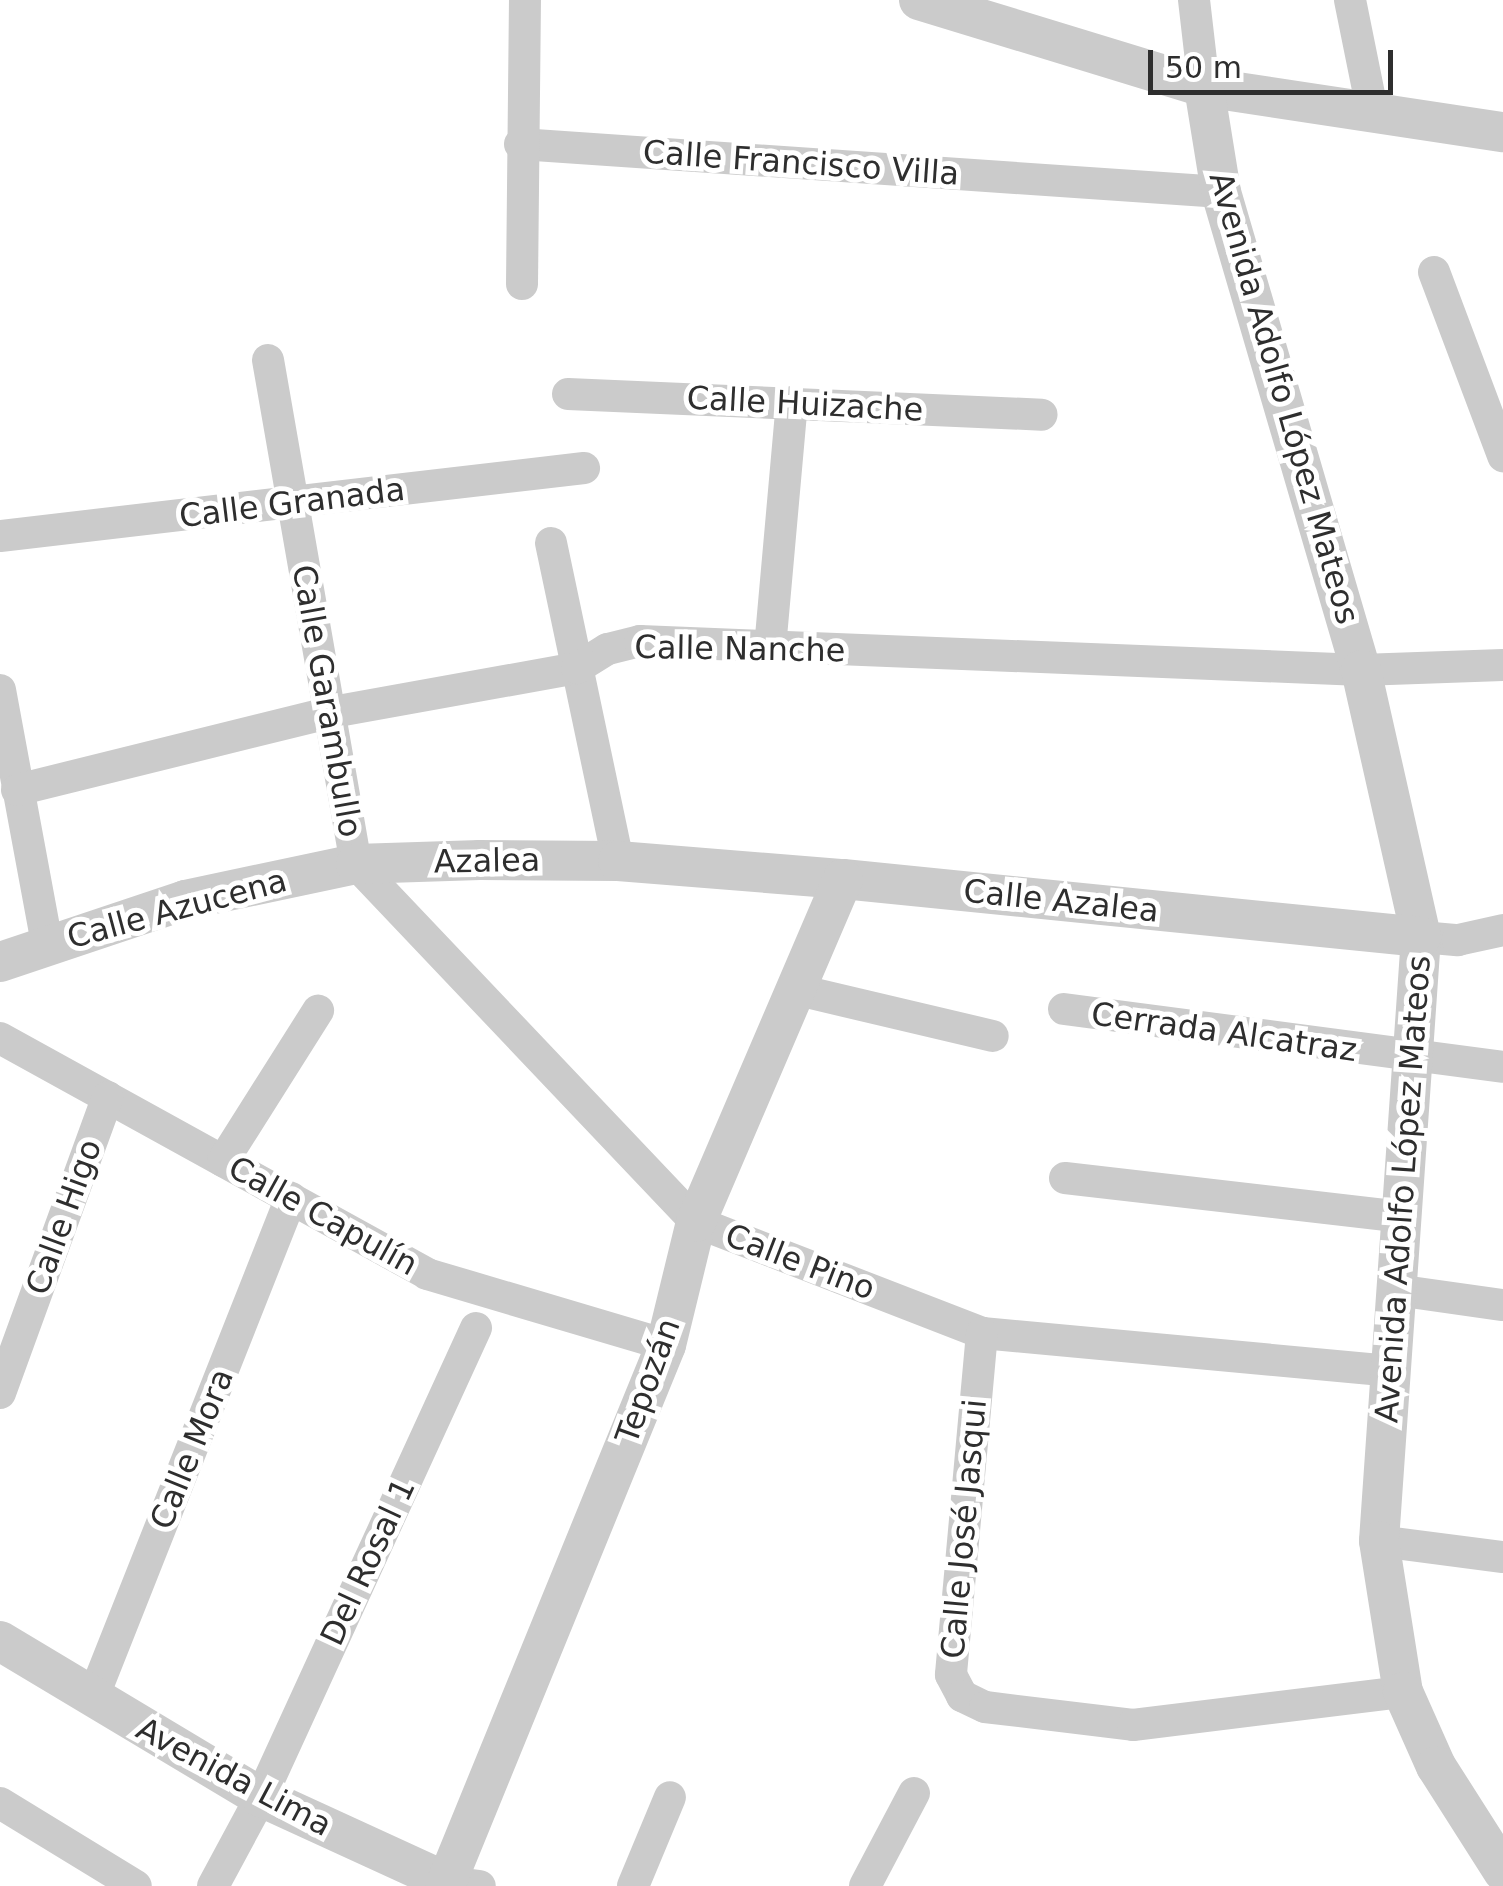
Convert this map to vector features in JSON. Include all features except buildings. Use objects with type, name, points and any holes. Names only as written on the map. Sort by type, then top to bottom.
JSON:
[{"type":"street","points":[[522,284],[520,144],[525,0]]},
{"type":"street","points":[[919,0],[1204,87],[1503,132]]},
{"type":"street","points":[[1194,0],[1204,87]]},
{"type":"street","points":[[1350,0],[1373,114]]},
{"type":"street","name":"Avenida Adolfo López Mateos","points":[[1204,87],[1221,192],[1361,670],[1421,937],[1379,1541],[1403,1692],[1436,1766],[1503,1871]]},
{"type":"street","name":"Calle Francisco Villa","points":[[520,144],[1221,192]]},
{"type":"street","points":[[1434,272],[1503,456]]},
{"type":"street","name":"Calle Garambullo","points":[[268,360],[356,864]]},
{"type":"street","name":"Calle Huizache","points":[[568,394],[1042,415]]},
{"type":"street","points":[[770,648],[792,402]]},
{"type":"street","name":"Calle Granada","points":[[0,536],[584,468]]},
{"type":"street","points":[[551,542],[618,861]]},
{"type":"street","name":"Calle Nanche","points":[[17,790],[327,713],[576,668],[608,649],[640,641],[1361,670],[1503,665]]},
{"type":"street","points":[[0,690],[47,944]]},
{"type":"street","name":"Azalea","points":[[356,864],[618,861]]},
{"type":"street","name":"Calle Azalea","points":[[618,861],[842,879],[1458,940],[1503,930]]},
{"type":"street","name":"Calle Azucena","points":[[0,962],[185,900],[356,864]]},
{"type":"street","name":"Calle Pino","points":[[356,864],[696,1222],[982,1332],[1390,1371]]},
{"type":"street","name":"Tepozán","points":[[457,1885],[666,1345],[696,1222],[842,879]]},
{"type":"street","points":[[798,990],[993,1036]]},
{"type":"street","name":"Cerrada Alcatraz","points":[[1064,1010],[1503,1067]]},
{"type":"street","points":[[224,1162],[318,1011]]},
{"type":"street","name":"Calle Capulín","points":[[0,1038],[427,1274],[666,1345]]},
{"type":"street","name":"Calle Higo","points":[[0,1392],[108,1097]]},
{"type":"street","points":[[1065,1178],[1402,1217]]},
{"type":"street","name":"Calle Mora","points":[[92,1700],[291,1198]]},
{"type":"street","points":[[1396,1290],[1503,1305]]},
{"type":"street","name":"Del Rosal 1","points":[[214,1886],[261,1797],[476,1328]]},
{"type":"street","name":"Calle José Jasqui","points":[[982,1332],[951,1675],[962,1696],[985,1707],[1133,1725],[1403,1692]]},
{"type":"street","points":[[1379,1541],[1503,1557]]},
{"type":"street","name":"Avenida Lima","points":[[0,1641],[92,1700],[261,1797],[457,1885]]},
{"type":"street","points":[[865,1886],[914,1793]]},
{"type":"street","points":[[632,1886],[670,1797]]},
{"type":"street","points":[[0,1803],[136,1886]]}]
